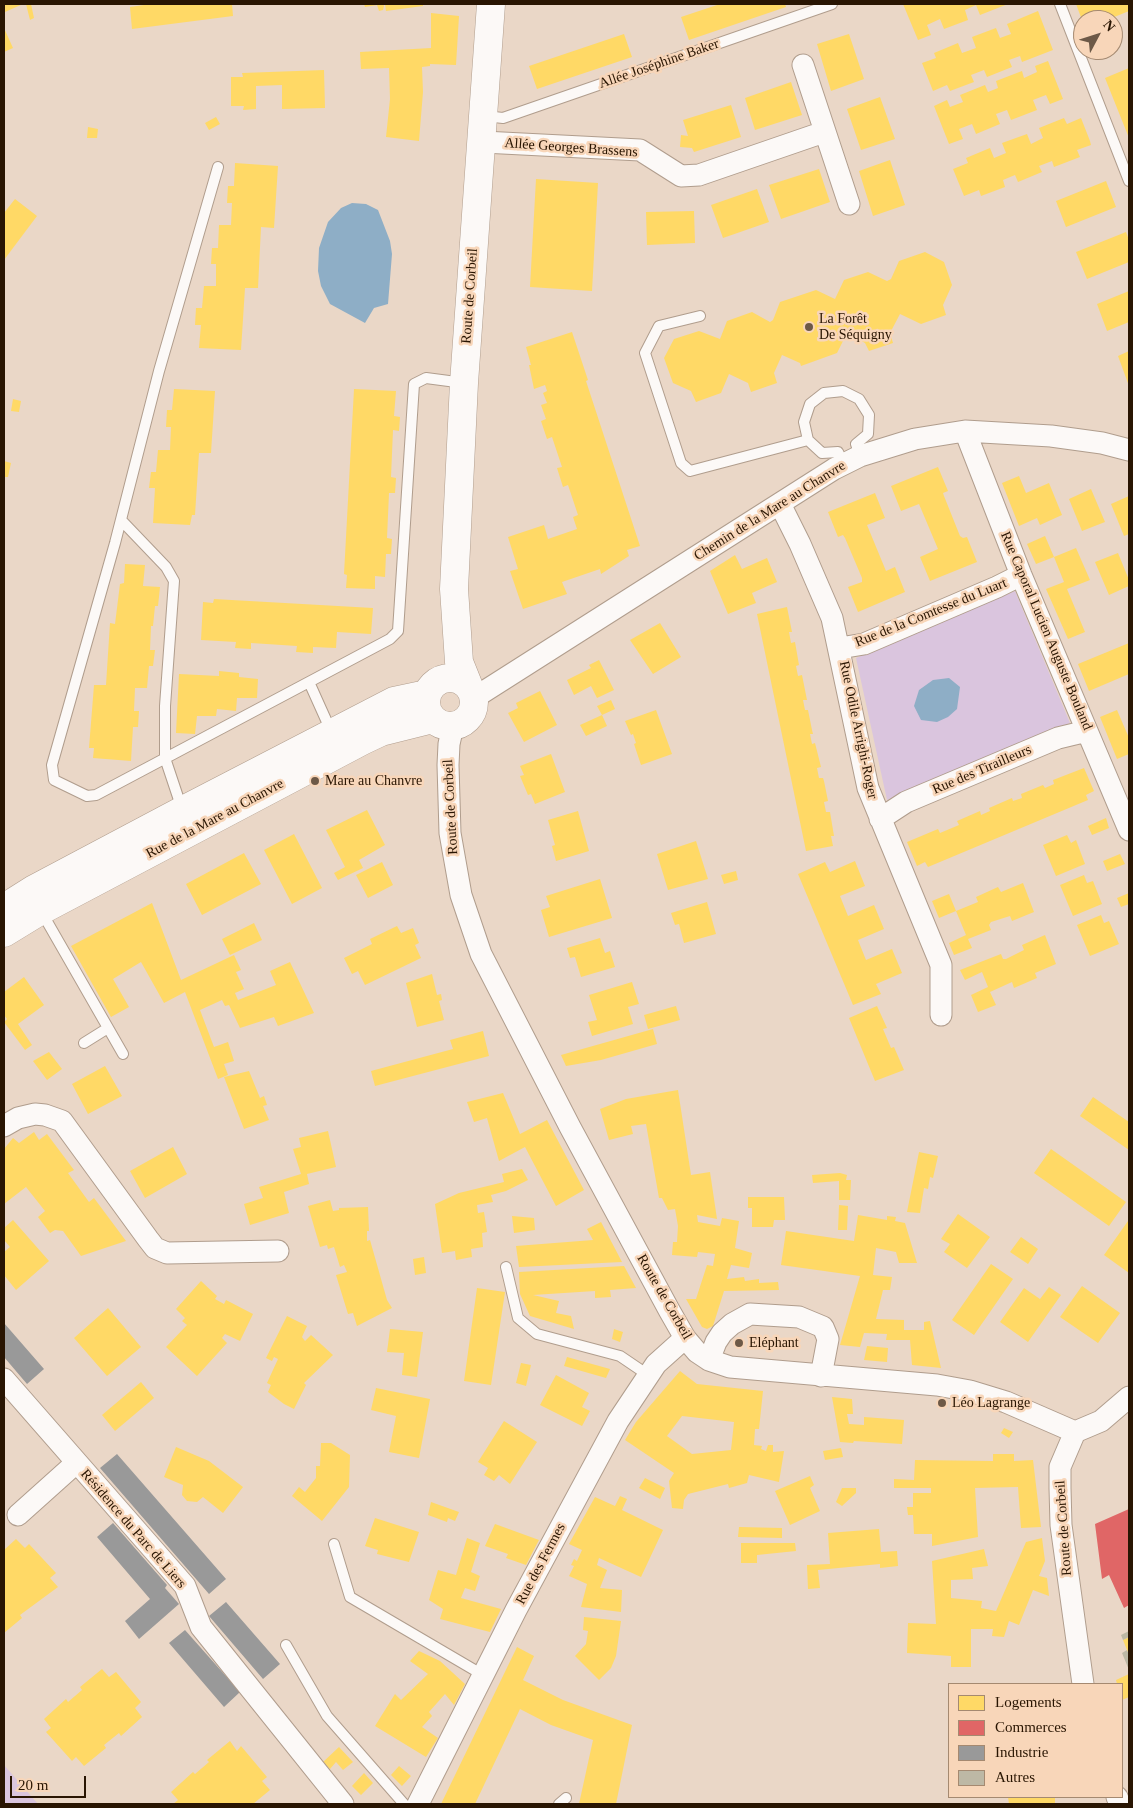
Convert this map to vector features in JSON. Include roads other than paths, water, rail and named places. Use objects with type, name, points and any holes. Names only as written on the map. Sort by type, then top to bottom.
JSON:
[{"type":"main road","name":"Route de Corbeil","points":[[450,700],[459,662],[454,589],[464,383],[477,195],[485,116],[491,4]]},
{"type":"main road","name":"Rue de la Mare au Chanvre","points":[[4,933],[332,734],[394,701],[450,700]]},
{"type":"main road","name":"Rue de la Mare au Chanvre","points":[[4,908],[34,889],[187,821],[301,774],[381,732],[450,700]]},
{"type":"street","points":[[803,65],[849,204]]},
{"type":"street","name":"Allée Georges Brassens","points":[[483,142],[640,150],[681,176],[699,175],[824,132]]},
{"type":"street","name":"Chemin de la Mare au Chanvre","points":[[450,700],[852,460],[915,439],[965,431],[1051,436],[1102,443],[1129,450]]},
{"type":"street","name":"Rue Caporal Lucien Auguste Bouland","points":[[965,431],[1021,575],[1129,830]]},
{"type":"street","name":"Rue Odile Arrighi-Roger","points":[[780,504],[800,544],[832,618],[840,648],[868,788],[941,965],[941,1015]]},
{"type":"street","name":"Rue de la Comtesse du Luart","points":[[840,648],[864,644],[1021,575]]},
{"type":"street","name":"Route de Corbeil","points":[[450,700],[448,754],[450,833],[454,866],[470,925],[481,954],[570,1126],[685,1338],[697,1352],[709,1360],[730,1367],[937,1385],[970,1391],[1006,1402],[1075,1432],[1060,1467],[1061,1525],[1083,1683]]},
{"type":"street","name":"Rue des Tirailleurs","points":[[880,820],[906,802],[1058,738],[1087,731]]},
{"type":"street","points":[[4,1126],[18,1118],[35,1114],[45,1115],[62,1121],[156,1248],[167,1253],[278,1251]]},
{"type":"street","points":[[709,1360],[716,1342],[722,1333],[732,1324],[750,1314],[799,1317],[823,1327],[828,1339],[821,1376]]},
{"type":"street","name":"Rue des Fermes","points":[[418,1804],[483,1675],[618,1421],[648,1375],[685,1338]]},
{"type":"street","name":"Résidence du Parc de Liers","points":[[4,1379],[186,1586],[201,1627],[343,1804]]},
{"type":"street","points":[[1075,1432],[1101,1421],[1129,1397]]},
{"type":"street","points":[[18,1514],[76,1463]]},
{"type":"lane","name":"Allée Joséphine Baker","points":[[485,116],[503,118],[832,4]]},
{"type":"lane","points":[[1060,4],[1129,181]]},
{"type":"lane","points":[[218,167],[159,371],[121,520],[52,765],[54,780],[87,796],[96,794],[390,639],[398,631],[414,384],[426,378],[464,383]]},
{"type":"lane","points":[[700,316],[659,326],[645,353],[681,463],[690,471],[808,440]]},
{"type":"lane","points":[[843,391],[859,399],[869,415],[868,434],[856,444],[852,460],[838,452],[822,453],[808,440],[804,422],[810,404],[824,393],[843,391]]},
{"type":"lane","points":[[121,520],[166,567],[174,581],[165,706],[165,758],[175,794],[187,821]]},
{"type":"lane","points":[[301,774],[334,744],[332,734],[309,682]]},
{"type":"lane","points":[[40,911],[123,1054]]},
{"type":"lane","points":[[84,1043],[108,1028]]},
{"type":"lane","points":[[506,1267],[518,1318],[537,1334],[620,1356],[648,1375]]},
{"type":"lane","points":[[334,1544],[350,1597],[483,1675]]},
{"type":"lane","points":[[286,1645],[327,1716],[404,1804]]},
{"type":"water","points":[[352,203],[366,204],[378,210],[390,241],[392,254],[388,304],[374,308],[365,323],[330,304],[321,286],[318,271],[319,248],[328,222],[341,208]]},
{"type":"water","points":[[949,678],[960,687],[957,709],[948,717],[937,722],[921,720],[914,706],[919,690],[933,680]]},
{"type":"place","name":"La Forêt De Séquigny","points":[[809,327]]},
{"type":"place","name":"Mare au Chanvre","points":[[315,781]]},
{"type":"place","name":"Eléphant","points":[[739,1343]]},
{"type":"place","name":"Léo Lagrange","points":[[942,1403]]}]
